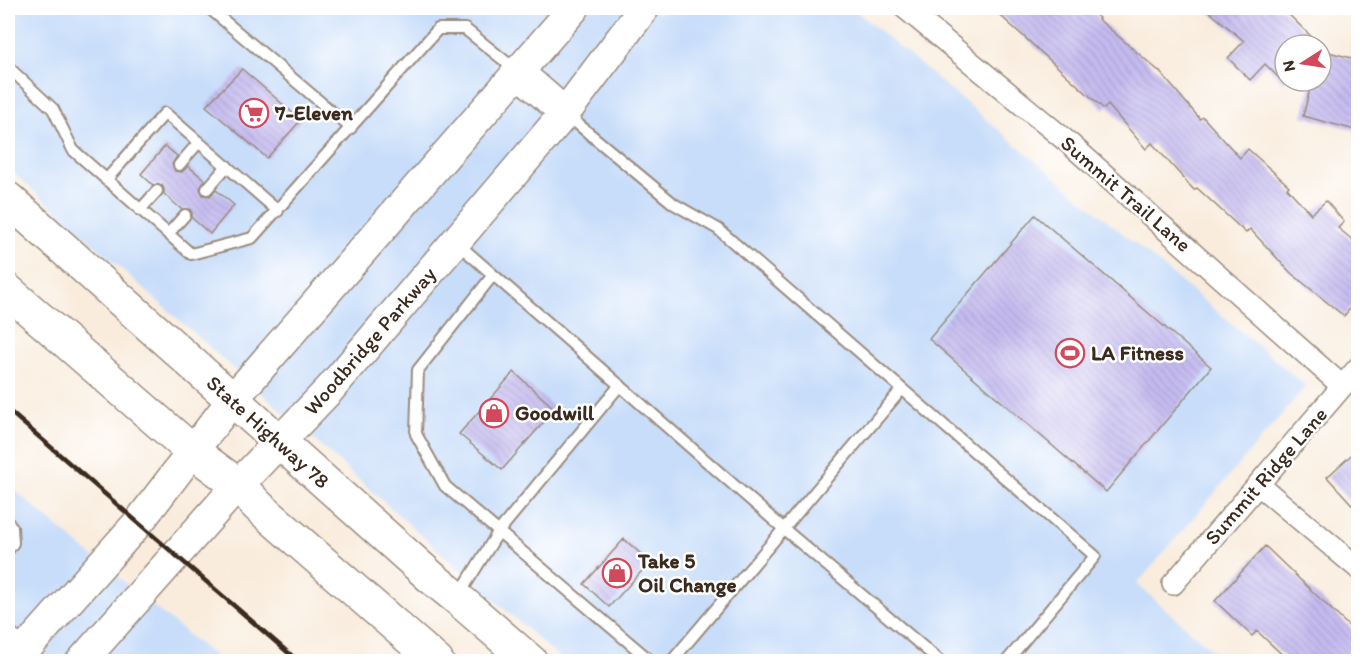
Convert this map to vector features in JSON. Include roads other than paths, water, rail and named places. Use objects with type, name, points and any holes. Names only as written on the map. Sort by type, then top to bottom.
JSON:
[{"type":"main road","points":[[16,646],[138,523],[232,400],[574,8]]},
{"type":"main road","name":"Woodbridge Parkway","points":[[81,662],[238,485],[330,389],[565,113],[644,8]]},
{"type":"main road","points":[[518,71],[565,113]]},
{"type":"main road","name":"State Highway 78","points":[[8,199],[279,443],[531,662]]},
{"type":"main road","points":[[8,291],[192,451],[238,485],[258,506],[437,662]]},
{"type":"street","name":"Summit Trail Lane","points":[[904,8],[1070,144],[1342,386]]},
{"type":"street","name":"Summit Ridge Lane","points":[[1173,584],[1359,368]]},
{"type":"street","points":[[1259,485],[1359,568]]},
{"type":"lane","points":[[209,8],[351,128]]},
{"type":"lane","points":[[8,67],[53,108],[73,150],[191,254],[252,238],[438,29],[465,29],[518,71]]},
{"type":"lane","points":[[106,180],[165,113],[278,211]]},
{"type":"lane","points":[[565,113],[674,204],[718,229],[1095,556],[1005,662]]},
{"type":"lane","points":[[179,165],[199,142]]},
{"type":"lane","points":[[207,189],[227,166]]},
{"type":"lane","points":[[140,210],[157,191]]},
{"type":"lane","points":[[168,234],[185,215]]},
{"type":"lane","points":[[455,242],[784,529],[941,662]]},
{"type":"lane","points":[[494,275],[418,370],[416,434],[445,486],[652,662]]},
{"type":"lane","points":[[457,598],[499,531],[620,385]]},
{"type":"lane","points":[[671,662],[902,389]]},
{"type":"lane","points":[[8,523],[12,527],[13,543],[8,550]]},
{"type":"railway","points":[[8,410],[299,662]]},
{"type":"place","name":"7-Eleven","points":[[254,113]]},
{"type":"place","name":"LA Fitness","points":[[1070,353]]},
{"type":"place","name":"Goodwill","points":[[494,413]]},
{"type":"place","name":"Take 5 Oil Change","points":[[617,573]]}]
